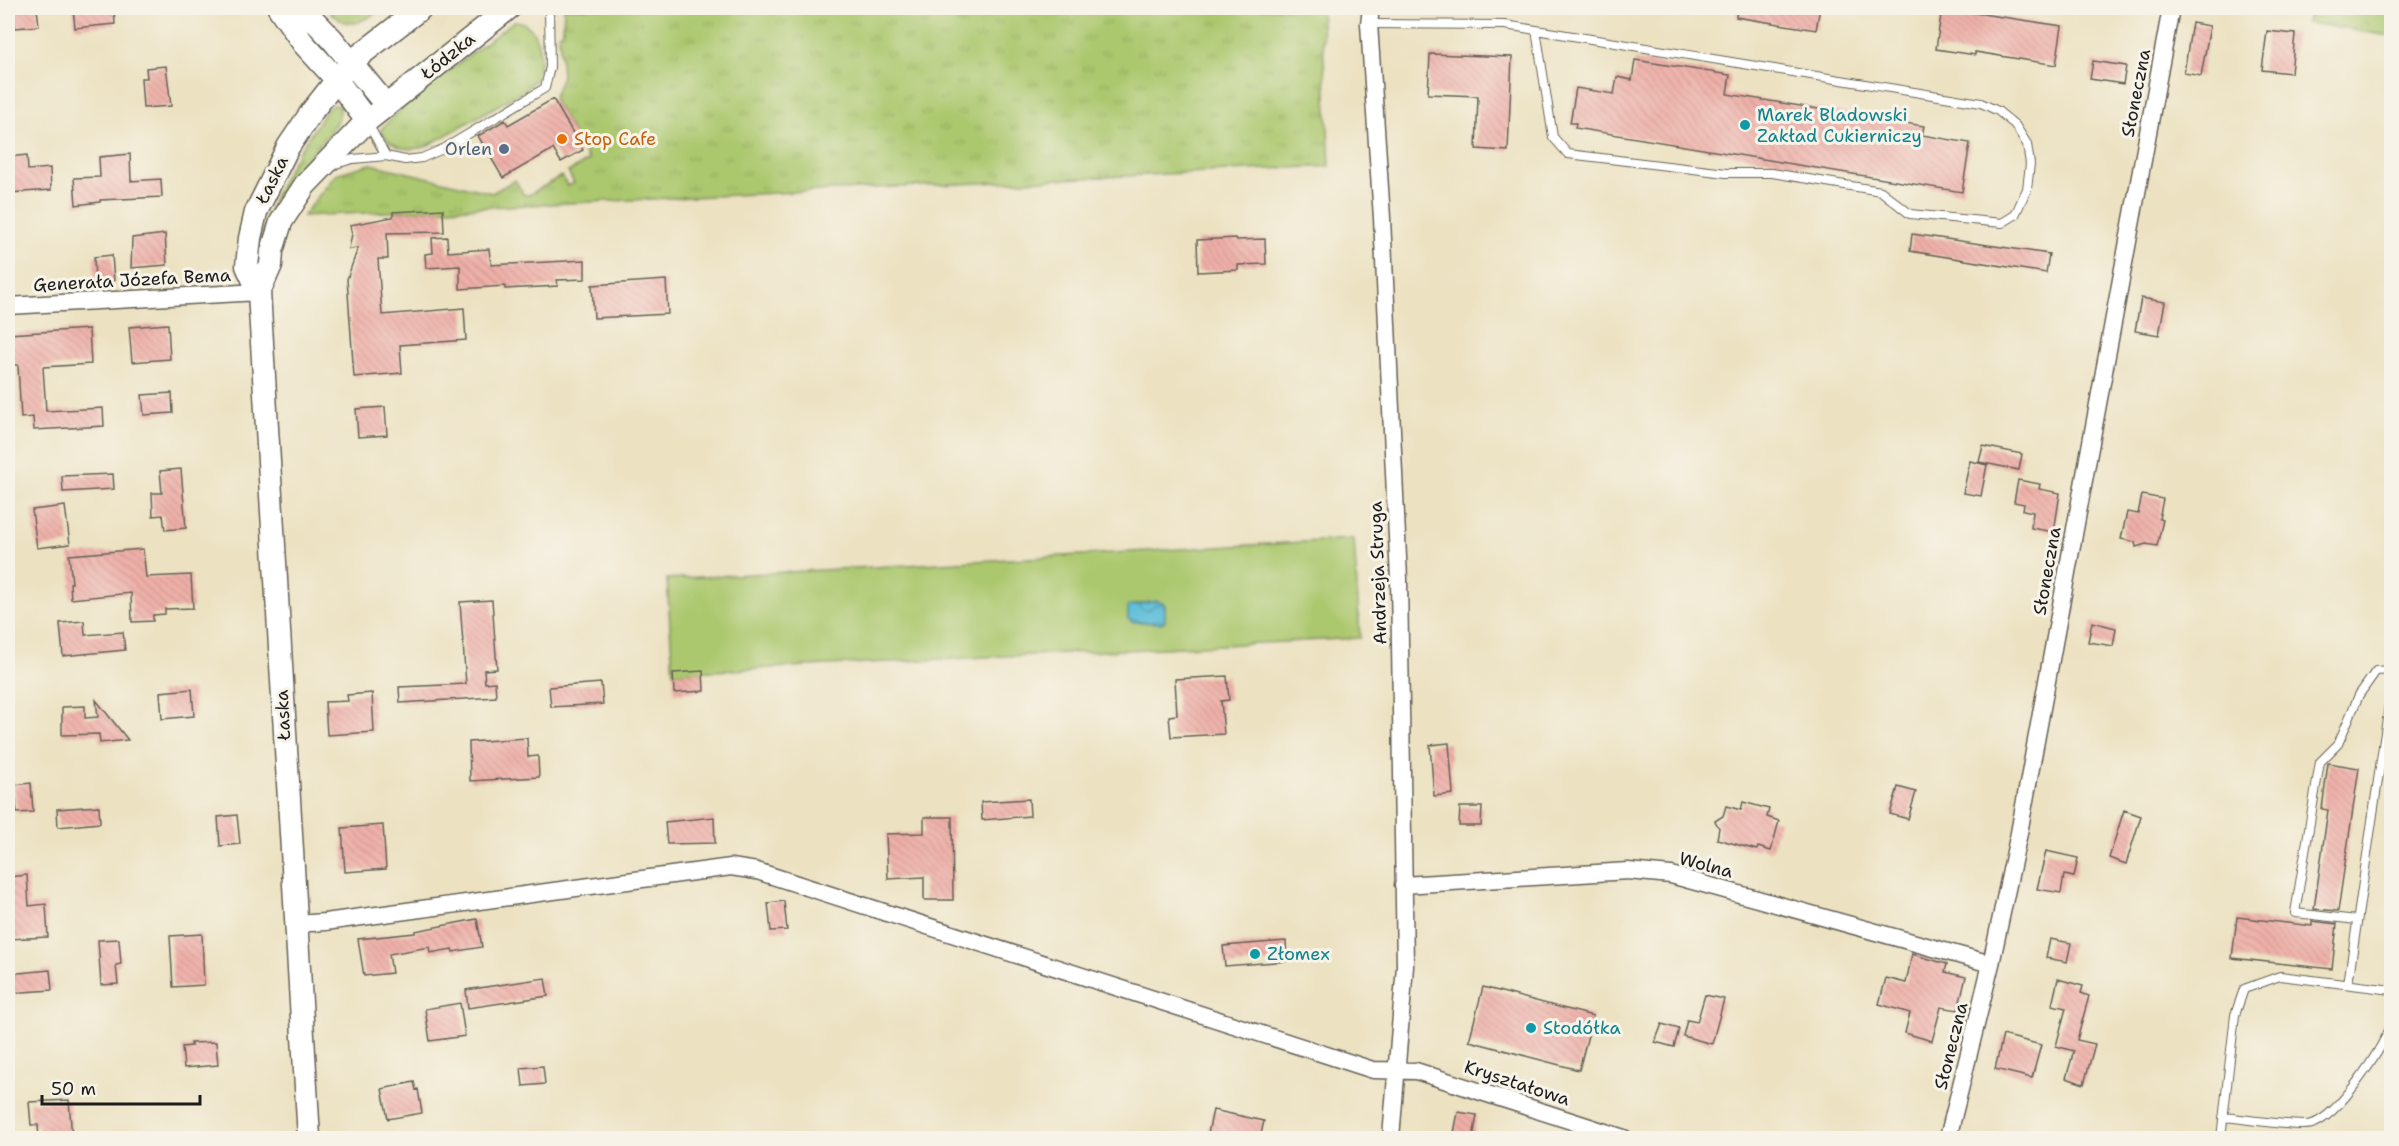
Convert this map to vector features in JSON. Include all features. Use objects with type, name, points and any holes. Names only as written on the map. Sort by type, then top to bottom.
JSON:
[{"type":"main road","points":[[279,8],[303,43],[336,79],[367,122]]},
{"type":"main road","points":[[302,8],[386,105]]},
{"type":"main road","points":[[336,79],[351,62],[421,8]]},
{"type":"main road","name":"Łódzka","points":[[386,105],[509,8]]},
{"type":"main road","name":"Łaska","points":[[309,1138],[259,292],[247,266],[256,212],[271,178],[288,147],[336,79]]},
{"type":"main road","name":"Łaska","points":[[259,292],[271,265],[272,251],[281,222],[292,202],[322,167],[386,105]]},
{"type":"street","name":"Słoneczna","points":[[1948,1138],[1991,964],[2019,833],[2171,8]]},
{"type":"street","name":"Andrzeja Struga","points":[[1370,16],[1398,568],[1405,966],[1391,1138]]},
{"type":"street","name":"Generała Józefa Bema","points":[[8,306],[259,292]]},
{"type":"street","name":"Kryształowa","points":[[296,924],[731,867],[757,871],[1373,1070],[1416,1071],[1624,1138]]},
{"type":"street","name":"Wolna","points":[[1403,885],[1628,871],[1671,875],[1991,964]]},
{"type":"lane","points":[[322,167],[352,159],[386,156],[405,160],[422,158],[545,88],[550,67],[549,8]]},
{"type":"lane","points":[[1370,16],[1505,25],[1536,30],[1981,103],[1998,111],[2015,126],[2027,144],[2030,164],[2027,189],[2015,214],[2002,223],[1984,223],[1910,214],[1881,191],[1772,173],[1726,173],[1568,153],[1553,137],[1536,30]]},
{"type":"lane","points":[[367,122],[386,156]]},
{"type":"lane","points":[[2357,920],[2295,913],[2320,762],[2338,744],[2367,682],[2376,671],[2391,670]]},
{"type":"lane","points":[[2348,984],[2391,685]]},
{"type":"lane","points":[[2221,1138],[2235,1015],[2244,989],[2280,976],[2391,990]]},
{"type":"lane","points":[[2223,1117],[2311,1125],[2337,1107],[2367,1067],[2391,1024]]},
{"type":"green space","points":[[326,8],[383,8],[361,21],[347,23],[334,16]]},
{"type":"green space","points":[[564,8],[1321,8],[1330,166],[303,216],[336,174],[371,164],[492,193],[515,180],[524,195],[529,195],[561,176],[568,186],[574,183],[568,172],[589,160],[553,99],[562,76],[559,34],[563,32]]},
{"type":"green space","points":[[2310,8],[2391,8],[2391,36],[2307,23]]},
{"type":"green space","points":[[514,21],[530,28],[535,35],[540,53],[540,63],[535,80],[525,90],[425,147],[411,149],[399,147],[384,136],[380,130],[406,104]]},
{"type":"green space","points":[[332,105],[340,106],[338,119],[309,156],[284,194],[267,236],[259,265],[260,247],[268,213],[282,181],[323,115]]},
{"type":"green space","points":[[1354,539],[1360,638],[673,673],[667,579]]},
{"type":"water","points":[[1157,601],[1165,604],[1165,621],[1161,623],[1132,622],[1128,619],[1128,606]]},
{"type":"building","points":[[13,8],[37,8],[39,26],[15,28]]},
{"type":"building","points":[[114,8],[115,24],[75,28],[73,9]]},
{"type":"building","points":[[1737,8],[1820,8],[1816,30],[1736,17]]},
{"type":"building","points":[[1942,8],[2062,26],[2056,65],[1975,52],[1975,55],[1936,49]]},
{"type":"building","points":[[2192,23],[2210,26],[2201,76],[2184,73]]},
{"type":"building","points":[[2267,31],[2295,34],[2291,73],[2262,70]]},
{"type":"building","points":[[1430,54],[1512,57],[1508,151],[1476,149],[1478,96],[1428,94]]},
{"type":"building","name":"Marek Bladowski Zakład Cukierniczy","points":[[1635,60],[1730,75],[1727,94],[1924,126],[1922,135],[1970,143],[1962,192],[1575,128],[1576,123],[1570,123],[1576,88],[1614,94],[1617,77],[1632,80]]},
{"type":"building","points":[[2093,61],[2126,66],[2123,84],[2090,79]]},
{"type":"building","points":[[166,66],[171,106],[143,108],[141,78],[147,78],[146,68]]},
{"type":"building","points":[[553,99],[583,150],[561,162],[553,149],[503,178],[478,136],[505,120],[508,125]]},
{"type":"building","points":[[130,154],[131,181],[161,179],[162,197],[100,200],[100,202],[76,205],[74,178],[100,177],[99,157]]},
{"type":"building","points":[[27,155],[28,170],[50,168],[51,190],[9,193],[8,157]]},
{"type":"building","points":[[443,209],[444,232],[387,233],[388,259],[378,259],[382,315],[464,308],[466,340],[400,345],[402,373],[354,377],[347,279],[358,248],[349,249],[352,234],[350,225],[393,217],[393,212]]},
{"type":"building","points":[[165,234],[167,265],[131,268],[132,238]]},
{"type":"building","points":[[1912,234],[2049,254],[2046,273],[1910,251]]},
{"type":"building","points":[[447,237],[448,252],[489,249],[491,265],[585,260],[585,279],[557,280],[558,286],[460,289],[460,266],[426,268],[425,254],[433,253],[432,238]]},
{"type":"building","points":[[1236,238],[1237,240],[1265,239],[1266,264],[1238,265],[1238,270],[1198,272],[1197,240]]},
{"type":"building","points":[[112,255],[114,281],[95,282],[94,257]]},
{"type":"building","points":[[666,280],[668,314],[594,318],[592,285]]},
{"type":"building","points":[[2141,298],[2165,302],[2159,335],[2135,331]]},
{"type":"building","points":[[168,324],[170,359],[132,362],[129,327]]},
{"type":"building","points":[[89,329],[91,364],[43,367],[46,411],[103,408],[104,426],[34,430],[33,417],[21,418],[18,365],[8,365],[8,334]]},
{"type":"building","points":[[172,393],[173,413],[144,415],[142,395]]},
{"type":"building","points":[[385,407],[387,435],[358,437],[356,409]]},
{"type":"building","points":[[1983,446],[2022,454],[2019,470],[1979,462]]},
{"type":"building","points":[[1970,461],[1987,465],[1981,496],[1963,493]]},
{"type":"building","points":[[181,469],[186,528],[165,530],[163,515],[153,516],[152,493],[162,493],[160,471]]},
{"type":"building","points":[[113,474],[114,489],[63,492],[62,476]]},
{"type":"building","points":[[2018,480],[2040,484],[2039,489],[2060,493],[2054,532],[2031,528],[2033,512],[2023,510],[2024,504],[2014,502]]},
{"type":"building","points":[[2142,495],[2163,499],[2159,519],[2163,520],[2157,546],[2146,544],[2136,547],[2135,542],[2121,539],[2127,512],[2138,514]]},
{"type":"building","points":[[65,506],[70,544],[37,548],[32,510]]},
{"type":"building","points":[[143,549],[146,577],[191,575],[193,608],[165,609],[165,614],[153,615],[153,621],[132,622],[131,593],[71,599],[69,555]]},
{"type":"building","points":[[492,600],[497,669],[484,670],[485,683],[495,682],[496,697],[400,703],[399,687],[466,684],[460,602]]},
{"type":"building","points":[[84,621],[85,635],[123,632],[125,650],[63,656],[60,623]]},
{"type":"building","points":[[2092,622],[2116,628],[2113,646],[2088,642]]},
{"type":"building","points":[[703,671],[704,691],[674,693],[673,673]]},
{"type":"building","points":[[1227,676],[1229,700],[1221,701],[1224,734],[1171,737],[1169,716],[1177,715],[1175,679]]},
{"type":"building","points":[[601,683],[603,704],[551,707],[549,687]]},
{"type":"building","points":[[192,689],[194,716],[162,719],[160,692]]},
{"type":"building","points":[[372,693],[374,732],[327,735],[325,702],[348,701],[347,695]]},
{"type":"building","points":[[96,700],[128,740],[100,743],[99,734],[62,735],[62,707],[85,706],[85,718],[98,717]]},
{"type":"building","points":[[527,738],[528,757],[538,756],[539,777],[470,781],[469,742]]},
{"type":"building","points":[[1449,743],[1453,794],[1434,796],[1430,745]]},
{"type":"building","points":[[2328,763],[2359,768],[2338,911],[2314,909],[2328,810],[2322,809]]},
{"type":"building","points":[[31,783],[33,812],[17,813],[14,785]]},
{"type":"building","points":[[1898,787],[1916,792],[1908,819],[1890,814]]},
{"type":"building","points":[[1029,799],[1030,816],[982,820],[981,802]]},
{"type":"building","points":[[1743,802],[1769,809],[1767,817],[1779,821],[1771,851],[1758,847],[1757,850],[1717,839],[1719,828],[1715,821],[1723,816],[1726,806],[1741,810]]},
{"type":"building","points":[[99,806],[100,823],[58,827],[57,809]]},
{"type":"building","points":[[1460,807],[1482,807],[1481,826],[1459,826]]},
{"type":"building","points":[[2124,810],[2141,816],[2126,864],[2109,858]]},
{"type":"building","points":[[237,815],[240,844],[220,846],[218,817]]},
{"type":"building","points":[[714,817],[715,843],[667,844],[665,822]]},
{"type":"building","points":[[924,817],[952,817],[953,900],[924,900],[924,877],[888,879],[886,834],[924,833]]},
{"type":"building","points":[[383,825],[386,869],[345,872],[342,828]]},
{"type":"building","points":[[2046,851],[2078,858],[2074,877],[2064,875],[2061,893],[2037,889]]},
{"type":"building","points":[[27,875],[29,906],[46,904],[48,937],[8,939],[8,877]]},
{"type":"building","points":[[784,901],[787,930],[771,931],[768,903]]},
{"type":"building","points":[[2237,917],[2312,926],[2312,921],[2337,924],[2332,969],[2232,958]]},
{"type":"building","points":[[477,919],[482,947],[430,953],[429,947],[389,954],[392,973],[364,976],[358,939],[415,933],[415,931]]},
{"type":"building","points":[[202,934],[204,985],[173,987],[170,936]]},
{"type":"building","points":[[119,939],[121,964],[116,965],[118,984],[101,985],[98,940]]},
{"type":"building","points":[[2050,939],[2071,943],[2067,962],[2046,958]]},
{"type":"building","name":"Złomex","points":[[1286,941],[1287,961],[1225,966],[1223,946]]},
{"type":"building","points":[[1912,954],[1947,964],[1945,972],[1966,977],[1958,1010],[1941,1007],[1932,1041],[1905,1033],[1910,1013],[1879,1004],[1886,978],[1906,983]]},
{"type":"building","points":[[50,970],[52,990],[8,993],[8,974]]},
{"type":"building","points":[[545,978],[548,996],[468,1008],[466,990]]},
{"type":"building","points":[[2058,979],[2083,986],[2081,993],[2089,996],[2077,1040],[2095,1044],[2084,1084],[2066,1078],[2074,1051],[2056,1046],[2066,1008],[2052,1005]]},
{"type":"building","name":"Stodółka","points":[[1483,987],[1593,1016],[1579,1070],[1469,1041]]},
{"type":"building","points":[[1705,995],[1724,999],[1712,1044],[1683,1036],[1687,1020],[1697,1022]]},
{"type":"building","points":[[460,1003],[465,1036],[430,1041],[425,1009]]},
{"type":"building","points":[[1662,1024],[1679,1029],[1674,1047],[1655,1042]]},
{"type":"building","points":[[2003,1035],[2041,1045],[2032,1078],[1995,1069]]},
{"type":"building","points":[[216,1042],[218,1065],[184,1068],[182,1047],[191,1046],[191,1043]]},
{"type":"building","points":[[543,1066],[545,1084],[523,1086],[521,1068]]},
{"type":"building","points":[[414,1082],[416,1090],[418,1089],[422,1113],[388,1119],[382,1089]]},
{"type":"building","points":[[69,1100],[72,1138],[39,1138],[38,1125],[31,1125],[29,1102]]},
{"type":"building","points":[[1213,1110],[1264,1121],[1260,1138],[1207,1138]]},
{"type":"building","points":[[1458,1112],[1477,1115],[1473,1138],[1453,1138]]},
{"type":"place","name":"Marek Bladowski Zakład Cukierniczy","points":[[1745,125]]},
{"type":"place","name":"Stop Cafe","points":[[562,139]]},
{"type":"place","name":"Orlen","points":[[504,149]]},
{"type":"place","name":"Złomex","points":[[1255,954]]},
{"type":"place","name":"Stodółka","points":[[1531,1028]]}]
